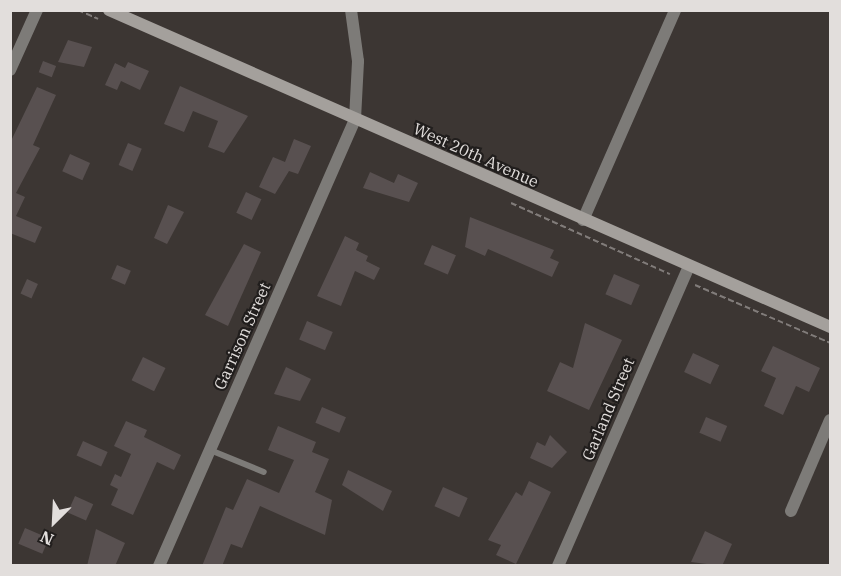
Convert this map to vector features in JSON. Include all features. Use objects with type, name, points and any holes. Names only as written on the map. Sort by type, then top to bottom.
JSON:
[{"type":"street","points":[[10,70],[37,10]]},
{"type":"street","name":"West 20th Avenue","points":[[109,10],[831,327]]},
{"type":"street","points":[[351,10],[358,61],[355,119]]},
{"type":"street","points":[[583,220],[675,10]]},
{"type":"street","name":"Garrison Street","points":[[159,566],[355,119]]},
{"type":"street","name":"Garland Street","points":[[558,566],[688,266]]},
{"type":"street","points":[[791,511],[831,420]]},
{"type":"lane","points":[[209,450],[264,472]]},
{"type":"path","points":[[501,198],[682,280],[831,343]]},
{"type":"building","points":[[68,40],[92,47],[84,67],[58,62]]},
{"type":"building","points":[[43,61],[56,66],[52,77],[39,72]]},
{"type":"building","points":[[128,62],[149,71],[140,90],[121,81],[117,90],[105,85],[115,63],[125,68]]},
{"type":"building","points":[[180,86],[248,116],[224,153],[208,147],[218,121],[193,111],[184,132],[164,124]]},
{"type":"building","points":[[37,87],[56,95],[33,145],[40,148],[16,193],[25,197],[16,216],[42,227],[35,243],[10,233],[10,143]]},
{"type":"building","points":[[294,139],[311,146],[298,174],[289,171],[275,194],[259,187],[273,157],[285,162]]},
{"type":"building","points":[[128,143],[142,149],[132,171],[119,165]]},
{"type":"building","points":[[70,154],[90,163],[82,180],[62,171]]},
{"type":"building","points":[[370,172],[394,183],[398,174],[418,183],[409,202],[363,188]]},
{"type":"building","points":[[246,192],[261,199],[252,220],[236,213]]},
{"type":"building","points":[[168,205],[184,212],[167,244],[154,238]]},
{"type":"building","points":[[470,217],[554,250],[550,258],[559,262],[552,277],[488,249],[485,256],[465,247]]},
{"type":"building","points":[[345,236],[359,243],[356,250],[368,256],[366,261],[380,268],[374,280],[355,271],[341,306],[317,296]]},
{"type":"building","points":[[244,244],[261,252],[228,326],[205,315]]},
{"type":"building","points":[[432,245],[456,255],[448,274],[424,264]]},
{"type":"building","points":[[117,265],[131,271],[125,285],[111,279]]},
{"type":"building","points":[[614,274],[640,285],[631,305],[605,294]]},
{"type":"building","points":[[27,279],[38,284],[31,298],[20,294]]},
{"type":"building","points":[[307,321],[333,332],[325,350],[299,339]]},
{"type":"building","points":[[585,323],[622,340],[589,410],[547,391],[560,362],[573,368]]},
{"type":"building","points":[[773,346],[820,368],[809,392],[796,386],[783,415],[764,406],[776,378],[761,371]]},
{"type":"building","points":[[693,353],[719,365],[710,384],[684,372]]},
{"type":"building","points":[[143,357],[165,368],[154,391],[132,380]]},
{"type":"building","points":[[286,367],[311,379],[300,401],[274,394]]},
{"type":"building","points":[[322,407],[346,417],[339,433],[315,423]]},
{"type":"building","points":[[706,417],[727,426],[721,442],[699,433]]},
{"type":"building","points":[[126,421],[147,430],[144,437],[181,455],[174,470],[157,462],[133,515],[111,505],[118,489],[110,485],[115,474],[121,477],[131,454],[114,446]]},
{"type":"building","points":[[278,426],[316,442],[312,452],[329,459],[315,492],[332,500],[325,535],[260,506],[242,548],[231,544],[222,566],[202,566],[226,507],[233,510],[247,479],[279,493],[294,460],[268,450]]},
{"type":"building","points":[[550,435],[567,452],[552,468],[530,458],[537,442],[545,446]]},
{"type":"building","points":[[83,441],[108,452],[101,467],[76,456]]},
{"type":"building","points":[[348,470],[392,491],[383,511],[342,485]]},
{"type":"building","points":[[529,481],[551,492],[516,564],[496,555],[501,545],[488,540],[516,492],[522,496]]},
{"type":"building","points":[[443,487],[468,498],[459,517],[434,506]]},
{"type":"building","points":[[75,496],[93,504],[86,521],[68,512]]},
{"type":"building","points":[[25,528],[49,538],[42,554],[18,544]]},
{"type":"building","points":[[96,529],[125,543],[115,566],[87,566]]},
{"type":"building","points":[[705,531],[732,544],[722,566],[691,562]]}]
